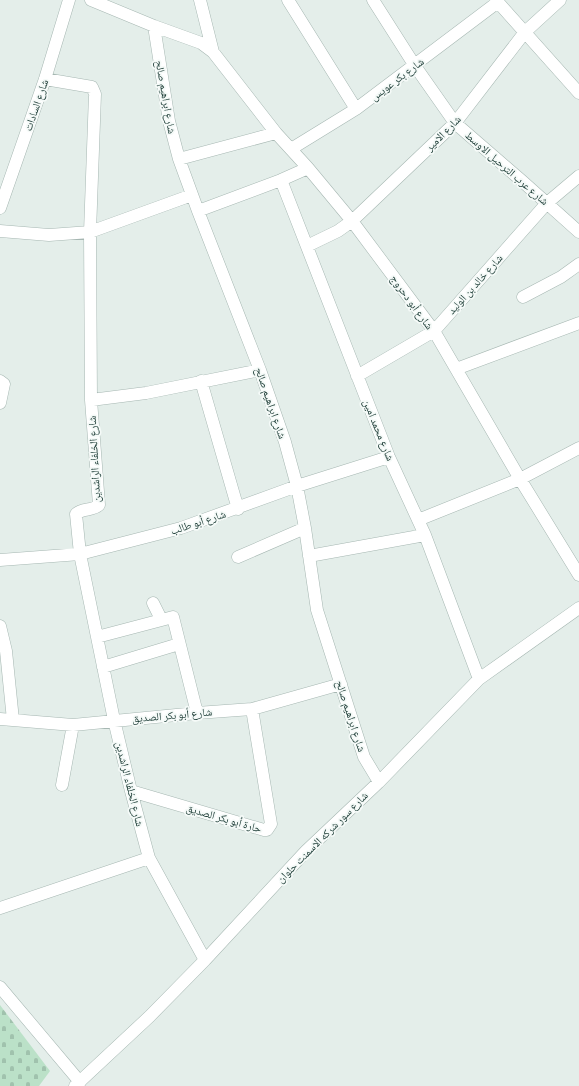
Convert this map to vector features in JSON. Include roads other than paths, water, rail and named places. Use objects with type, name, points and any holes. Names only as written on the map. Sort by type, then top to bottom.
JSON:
[{"type":"street","name":"شارع السادات","points":[[0,208],[46,79],[69,0]]},
{"type":"street","name":"شارع أبو دحروج","points":[[92,0],[154,26],[202,43],[213,52],[276,133],[352,220],[434,331],[520,479],[579,575]]},
{"type":"street","name":"شارع أبو دحروج","points":[[200,0],[213,52]]},
{"type":"street","points":[[288,0],[356,109]]},
{"type":"street","name":"شارع عرب الترحيل الاوسط","points":[[373,0],[415,66],[455,123],[579,232]]},
{"type":"street","name":"شارع الامير","points":[[307,246],[338,231],[352,220],[455,123],[525,32],[560,0]]},
{"type":"street","points":[[497,1],[579,93]]},
{"type":"street","name":"شارع بكر عويس","points":[[291,149],[356,109],[415,66],[497,1]]},
{"type":"street","name":"شارع ابراهيم صالح","points":[[154,26],[169,121],[179,159],[260,370],[285,442],[297,486],[306,528],[317,610],[364,757],[379,782]]},
{"type":"street","name":"شارع الخلفاء الراشدين","points":[[46,79],[92,87],[96,94],[90,232],[91,400],[99,505],[97,508],[80,510],[76,514],[80,554],[114,720],[131,792],[149,858],[205,960]]},
{"type":"street","points":[[179,159],[276,133]]},
{"type":"street","points":[[198,211],[281,180],[308,168]]},
{"type":"street","name":"شارع خالد بن الوليد","points":[[357,376],[434,331],[547,203],[579,176]]},
{"type":"street","name":"شارع محمد امين","points":[[281,180],[389,457],[424,535],[479,679]]},
{"type":"street","points":[[0,231],[49,234],[90,232],[192,195]]},
{"type":"street","points":[[523,297],[561,277],[579,264]]},
{"type":"street","points":[[456,369],[579,323]]},
{"type":"street","points":[[91,400],[146,393],[260,370]]},
{"type":"street","points":[[0,381],[4,384],[0,403]]},
{"type":"street","points":[[201,381],[238,509]]},
{"type":"street","points":[[418,520],[520,479],[579,448]]},
{"type":"street","name":"شارع أبو طالب","points":[[0,560],[80,554],[180,528],[238,509],[297,486],[389,457]]},
{"type":"street","points":[[238,557],[306,528]]},
{"type":"street","points":[[309,556],[424,535]]},
{"type":"street","points":[[153,603],[161,619]]},
{"type":"street","name":"شارع سور شركه الاسمنت حلوان","points":[[77,1084],[150,1016],[205,960],[306,851],[379,782],[479,679],[579,608]]},
{"type":"street","points":[[97,637],[172,617],[198,713]]},
{"type":"street","points":[[0,626],[6,651],[13,720]]},
{"type":"street","points":[[103,667],[180,644]]},
{"type":"street","name":"شارع أبو بكر الصديق","points":[[0,719],[73,725],[114,720],[252,709],[341,684]]},
{"type":"street","name":"حارة أبو بكر الصديق","points":[[131,792],[267,830],[271,824],[252,709]]},
{"type":"street","points":[[62,785],[73,725]]},
{"type":"street","points":[[0,908],[149,858]]},
{"type":"street","points":[[0,987],[77,1084]]}]
